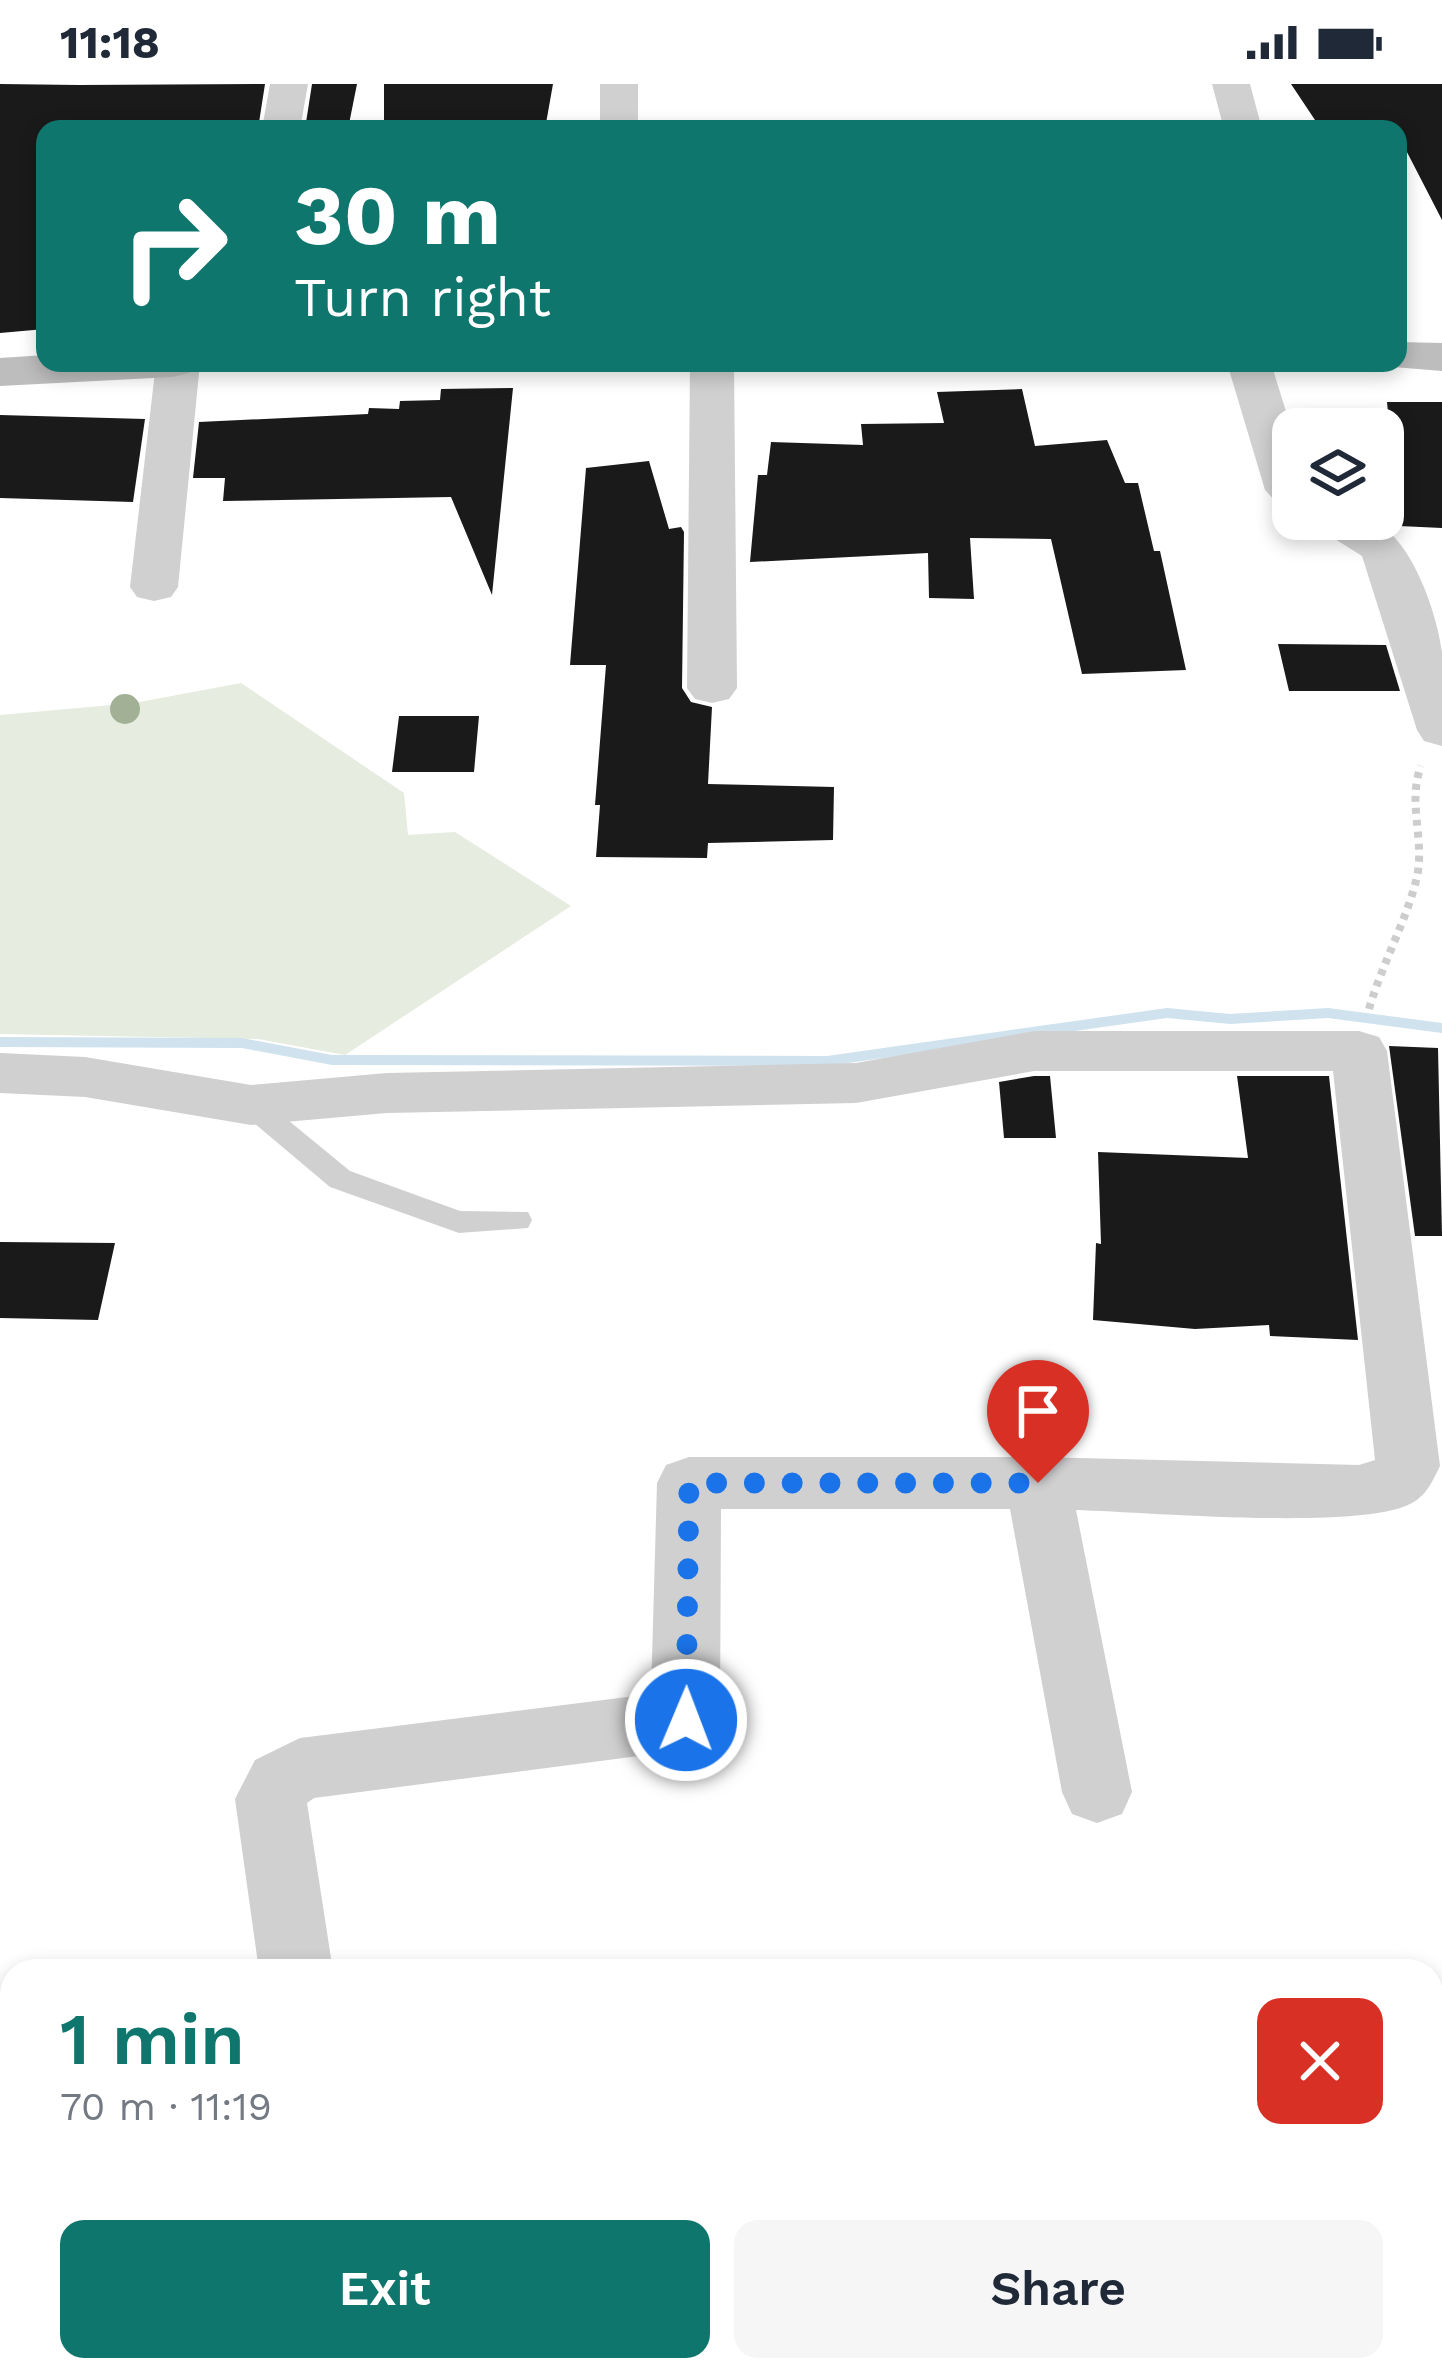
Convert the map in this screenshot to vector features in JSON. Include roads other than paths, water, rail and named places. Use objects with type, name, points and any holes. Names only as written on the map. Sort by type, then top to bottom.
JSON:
[{"type":"main road","points":[[1407,356],[1442,357]]},
{"type":"main road","points":[[0,372],[36,370]]},
{"type":"street","points":[[283,120],[289,84]]},
{"type":"street","points":[[619,84],[619,120]]},
{"type":"street","points":[[1231,84],[1241,120]]},
{"type":"street","points":[[154,586],[174,372]]},
{"type":"street","points":[[712,372],[712,688]]},
{"type":"street","points":[[1253,372],[1272,430]]},
{"type":"street","points":[[1370,540],[1381,547],[1392,568],[1433,744]]},
{"type":"street","points":[[0,1073],[85,1078],[251,1105],[387,1093],[856,1083],[1034,1051],[1359,1051],[1408,1466],[1397,1483],[1359,1491],[1038,1483],[689,1483],[686,1720],[300,1769],[280,1782],[271,1799],[294,1959]]},
{"type":"street","points":[[1038,1483],[1097,1792]]},
{"type":"lane","points":[[251,1105],[340,1179],[459,1222],[517,1220]]},
{"type":"waterway","points":[[0,1042],[242,1043],[332,1060],[827,1061],[1167,1013],[1230,1019],[1328,1013],[1442,1028]]}]
